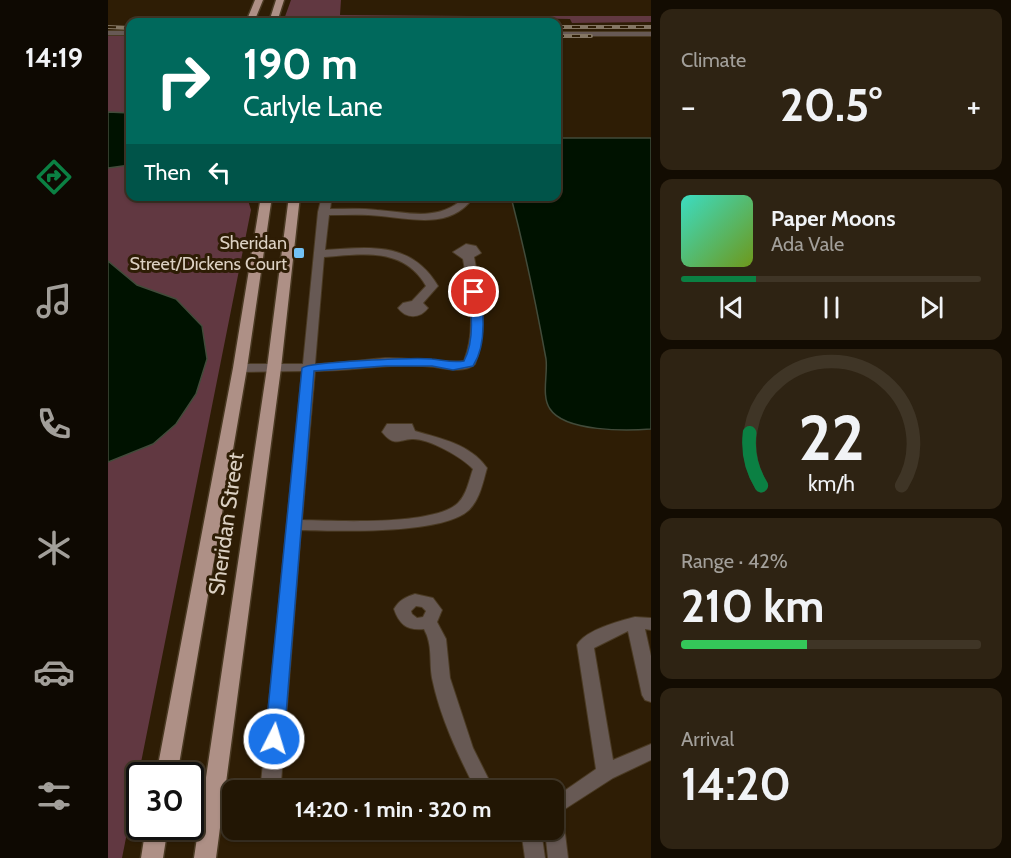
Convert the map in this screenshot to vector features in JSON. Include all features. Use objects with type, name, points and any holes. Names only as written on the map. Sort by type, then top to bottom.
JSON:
[{"type":"main road","points":[[252,18],[259,0]]},
{"type":"main road","points":[[273,18],[280,0]]},
{"type":"main road","name":"Sheridan Street","points":[[169,762],[240,368],[266,201]]},
{"type":"main road","name":"Sheridan Street","points":[[205,858],[274,368],[294,201]]},
{"type":"main road","points":[[152,858],[155,840]]},
{"type":"street","points":[[108,33],[126,33]]},
{"type":"street","points":[[561,34],[651,34]]},
{"type":"street","points":[[271,780],[296,525],[308,368],[326,201]]},
{"type":"street","points":[[323,212],[373,212],[408,217],[437,217],[456,212],[464,201]]},
{"type":"street","points":[[319,255],[374,252],[392,254],[417,264],[427,274],[432,286],[416,304]]},
{"type":"street","points":[[240,368],[347,367],[385,362],[453,366],[469,364],[474,354],[477,311],[468,256]]},
{"type":"street","points":[[296,525],[365,526],[432,519],[459,510],[471,499],[480,468],[457,447],[410,434]]},
{"type":"street","points":[[428,622],[438,639],[441,678],[464,748],[480,780]]},
{"type":"street","points":[[606,772],[585,645],[612,630],[643,623],[651,695]]},
{"type":"street","points":[[564,801],[606,772],[651,752]]},
{"type":"street","points":[[532,840],[535,858]]},
{"type":"street","points":[[556,840],[558,858]]},
{"type":"shaded area","points":[[291,0],[341,0],[340,15],[473,16],[466,18],[284,18]]},
{"type":"shaded area","points":[[501,16],[651,16],[651,22],[572,23],[570,19],[561,18],[503,18]]},
{"type":"shaded area","points":[[108,35],[126,35],[126,201],[248,201],[251,210],[141,762],[126,762],[126,838],[122,858],[108,858]]},
{"type":"shaded area","points":[[108,112],[126,113],[126,166],[108,168]]},
{"type":"shaded area","points":[[561,138],[651,138],[651,429],[612,430],[582,426],[558,417],[550,409],[545,391],[546,359],[512,201],[561,201]]},
{"type":"shaded area","points":[[108,261],[137,285],[176,299],[202,326],[207,359],[196,394],[176,424],[153,444],[108,462]]},
{"type":"railway","points":[[108,27],[126,28]]},
{"type":"railway","points":[[561,27],[651,27]]},
{"type":"railway","points":[[561,36],[591,36]]},
{"type":"place","name":"Sheridan Street/Dickens Court","points":[[299,253]]},
{"type":"route","points":[[274,739],[296,525],[308,368],[347,367],[385,362],[453,366],[469,364],[474,354],[477,311],[474,292]]}]
